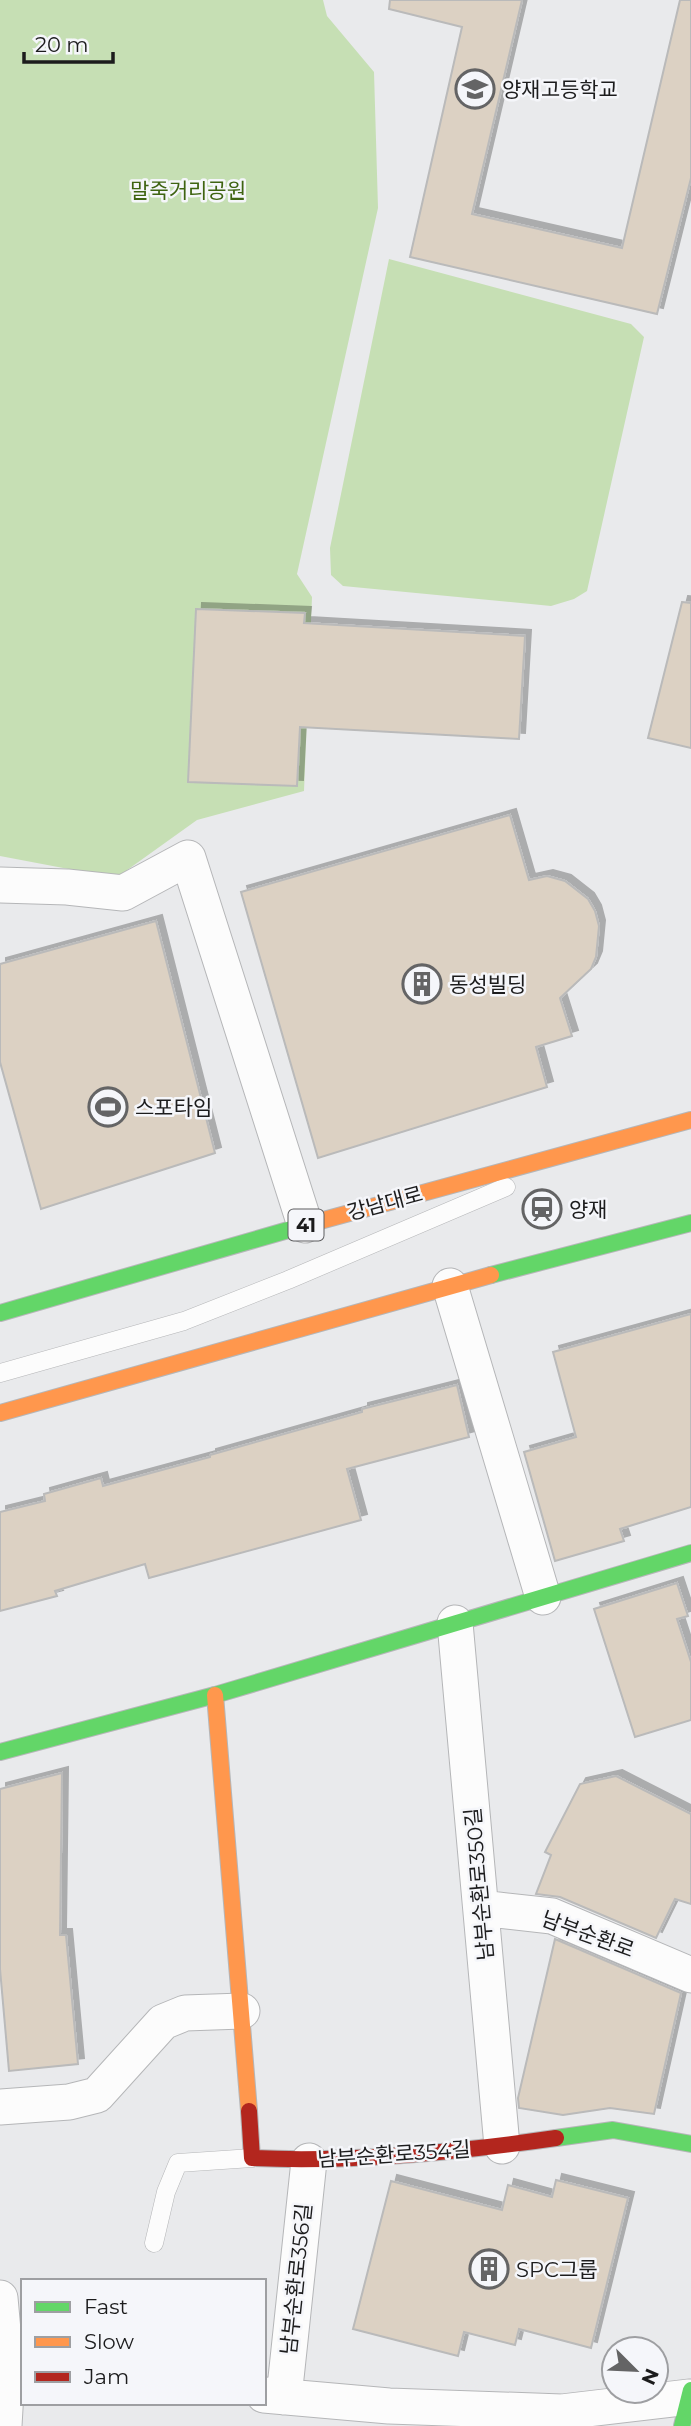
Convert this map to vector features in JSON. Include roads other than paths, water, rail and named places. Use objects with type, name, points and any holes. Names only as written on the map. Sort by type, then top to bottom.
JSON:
[{"type":"street","points":[[0,884],[123,893],[188,858],[305,1225]]},
{"type":"street","name":"강남대로","points":[[0,1313],[305,1225],[691,1120]]},
{"type":"street","points":[[0,1413],[450,1286],[691,1223]]},
{"type":"street","points":[[598,1247],[680,1242]]},
{"type":"street","points":[[450,1286],[543,1597]]},
{"type":"street","points":[[0,1752],[215,1695],[691,1553]]},
{"type":"street","name":"남부순환로350길","points":[[455,1623],[502,2146]]},
{"type":"street","points":[[215,1695],[252,2158]]},
{"type":"street","name":"남부순환로","points":[[481,1908],[552,1916],[691,1975]]},
{"type":"street","points":[[0,2107],[69,2102],[97,2095],[163,2022],[185,2012],[242,2011]]},
{"type":"street","name":"남부순환로354길","points":[[252,2158],[309,2161],[502,2146],[613,2130],[691,2144]]},
{"type":"street","name":"남부순환로356길","points":[[309,2161],[274,2396],[424,2417],[687,2405]]},
{"type":"street","points":[[0,2298],[10,2375],[4,2426]]},
{"type":"lane","points":[[0,1373],[184,1321],[297,1277],[612,1141]]},
{"type":"lane","name":"남부순환로354길","points":[[154,2243],[166,2192],[178,2163],[252,2158]]},
{"type":"place","name":"양재고등학교","points":[[475,89]]},
{"type":"place","name":"동성빌딩","points":[[422,984]]},
{"type":"place","name":"스포타임","points":[[108,1107]]},
{"type":"place","name":"양재","points":[[542,1209]]},
{"type":"place","name":"SPC그룹","points":[[489,2269]]},
{"type":"park label","name":"말죽거리공원","points":[[188,190]]}]
